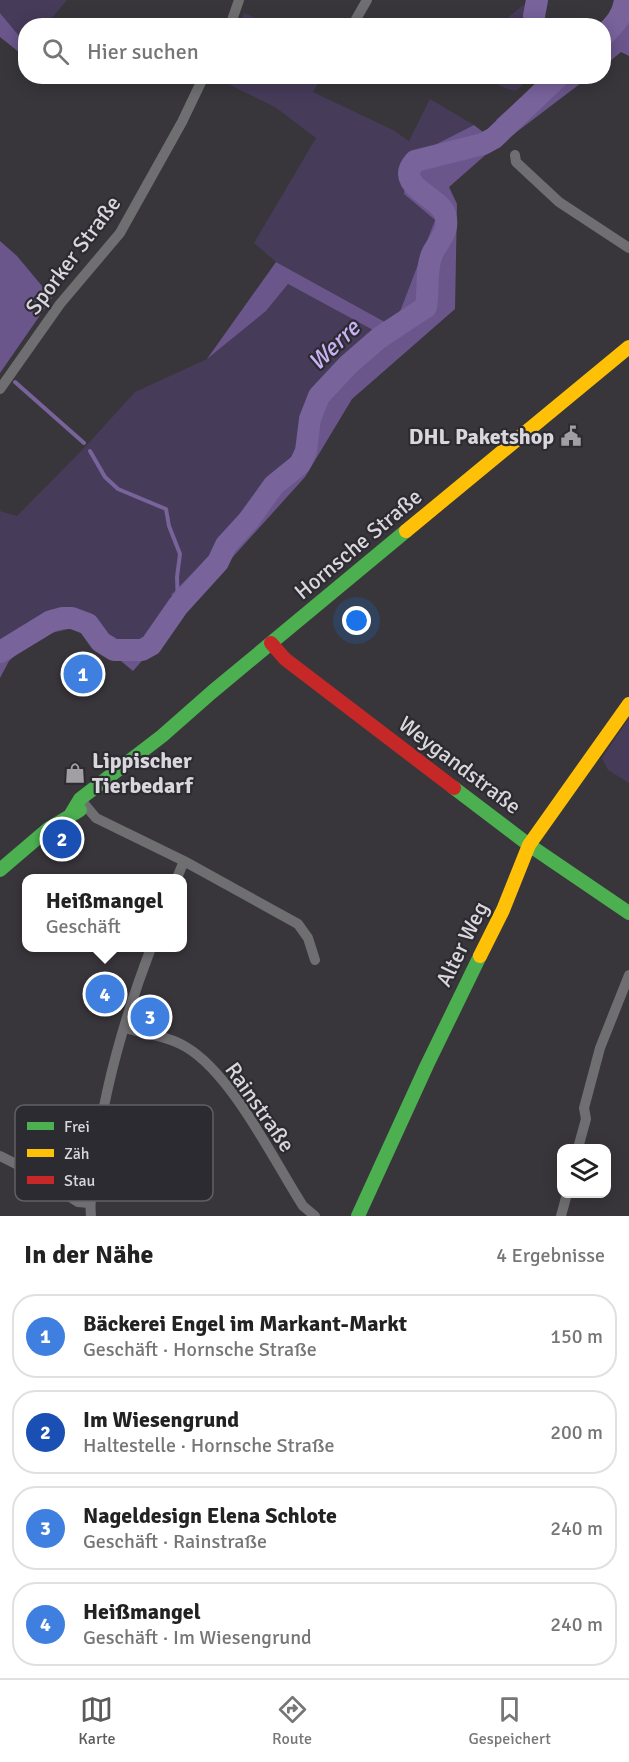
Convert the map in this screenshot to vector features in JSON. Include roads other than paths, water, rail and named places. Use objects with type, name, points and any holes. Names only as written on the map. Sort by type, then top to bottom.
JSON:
[{"type":"street","points":[[233,18],[239,0]]},
{"type":"street","points":[[357,18],[367,0]]},
{"type":"street","name":"Sporker Straße","points":[[0,389],[60,304],[120,233],[182,122],[200,84]]},
{"type":"street","points":[[515,155],[516,162],[559,202],[629,248]]},
{"type":"street","name":"Hornsche Straße","points":[[0,870],[71,814],[103,780],[114,774],[629,347]]},
{"type":"street","name":"Weygandstraße","points":[[271,643],[285,659],[529,845],[629,913]]},
{"type":"street","name":"Alter Weg","points":[[358,1216],[427,1065],[503,910],[529,845],[629,704]]},
{"type":"street","points":[[83,803],[96,818],[184,861],[298,924],[308,938],[315,960]]},
{"type":"street","points":[[179,874],[184,861]]},
{"type":"street","points":[[105,1105],[137,984],[149,952]]},
{"type":"street","points":[[579,1144],[586,1119],[584,1108],[600,1048],[629,975]]},
{"type":"street","name":"Rainstraße","points":[[125,1028],[176,1042],[189,1048],[208,1066],[237,1100],[303,1206],[315,1216]]},
{"type":"street","points":[[0,1156],[15,1164]]},
{"type":"street","points":[[561,1216],[566,1198]]},
{"type":"street","points":[[76,1201],[89,1203],[91,1216]]},
{"type":"waterway","name":"Werre","points":[[534,18],[537,0]]},
{"type":"waterway","name":"Werre","points":[[611,28],[618,19],[625,0]]},
{"type":"waterway","name":"Werre","points":[[0,652],[51,621],[62,618],[72,618],[88,624],[101,642],[114,650],[142,650],[151,645],[178,606],[218,562],[226,545],[248,521],[274,485],[300,464],[306,451],[310,419],[319,396],[348,365],[379,338],[426,307],[429,265],[445,230],[446,220],[441,208],[413,184],[410,170],[415,161],[483,144],[494,138],[551,84]]},
{"type":"waterway","points":[[15,382],[84,443]]},
{"type":"waterway","points":[[90,451],[105,477],[118,489],[166,509],[169,526],[180,554],[177,577],[178,606]]},
{"type":"place","name":"DHL Paketshop","points":[[571,436]]},
{"type":"place","name":"Bäckerei Engel im Markant-Markt","points":[[83,674]]},
{"type":"place","name":"Lippischer Tierbedarf","points":[[75,773]]},
{"type":"place","name":"Im Wiesengrund","points":[[62,839]]},
{"type":"place","name":"Heißmangel","points":[[105,994]]},
{"type":"place","name":"Nageldesign Elena Schlote","points":[[150,1017]]}]
